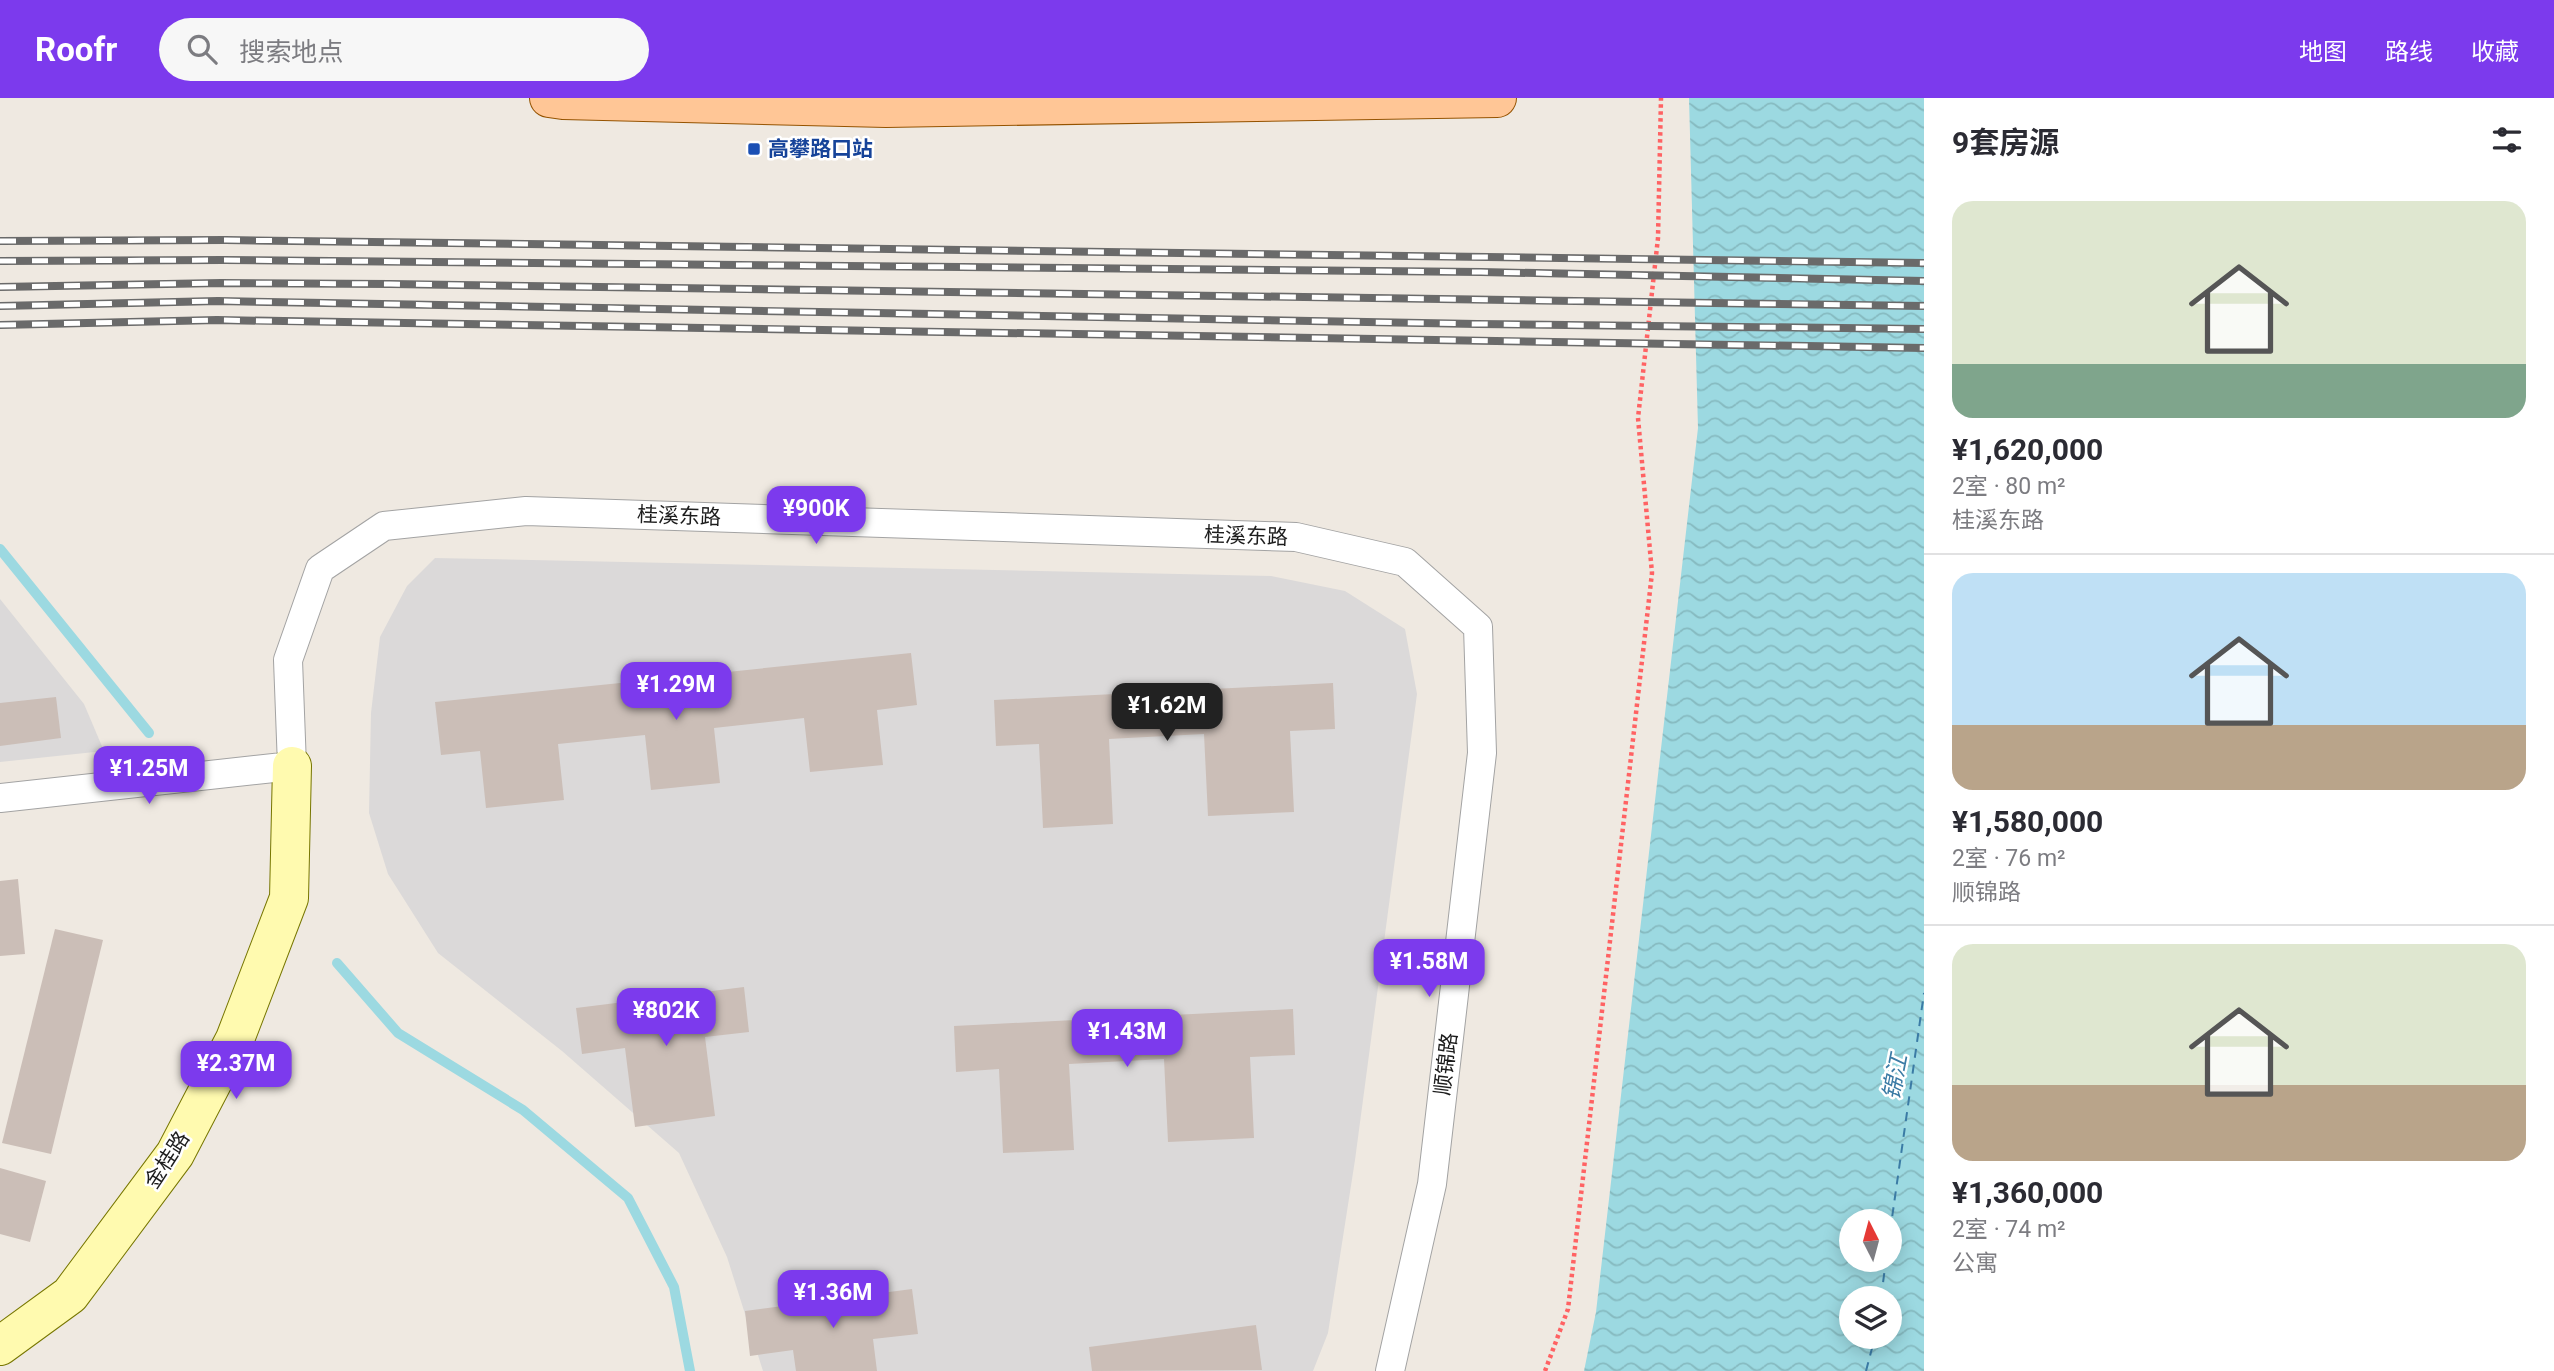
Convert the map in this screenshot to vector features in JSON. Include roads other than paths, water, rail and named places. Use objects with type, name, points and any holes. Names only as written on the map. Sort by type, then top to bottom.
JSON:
[{"type":"main road","points":[[549,98],[886,108],[1497,98]]},
{"type":"street","name":"桂溪东路","points":[[292,766],[288,660],[320,569],[384,526],[526,511],[1296,537],[1405,562],[1478,627]]},
{"type":"street","name":"顺锦路","points":[[1390,1371],[1432,1184],[1482,752],[1478,627]]},
{"type":"street","points":[[0,798],[292,766]]},
{"type":"street","name":"金桂路","points":[[0,1346],[70,1295],[175,1154],[235,1040],[289,898],[292,766]]},
{"type":"water","name":"锦江","points":[[1689,98],[1924,98],[1924,1371],[1584,1371],[1596,1312],[1698,428]]},
{"type":"waterway","points":[[0,549],[149,733]]},
{"type":"waterway","points":[[337,963],[398,1033],[523,1110],[628,1198],[674,1287],[690,1371]]},
{"type":"railway","points":[[0,241],[226,240],[1924,263]]},
{"type":"railway","points":[[0,261],[224,260],[1481,272],[1924,281]]},
{"type":"railway","points":[[0,287],[221,283],[390,284],[1924,306]]},
{"type":"railway","points":[[0,306],[218,301],[1477,324],[1924,329]]},
{"type":"railway","points":[[0,325],[217,320],[1924,348]]},
{"type":"place","name":"高攀路口站","points":[[754,149]]}]
